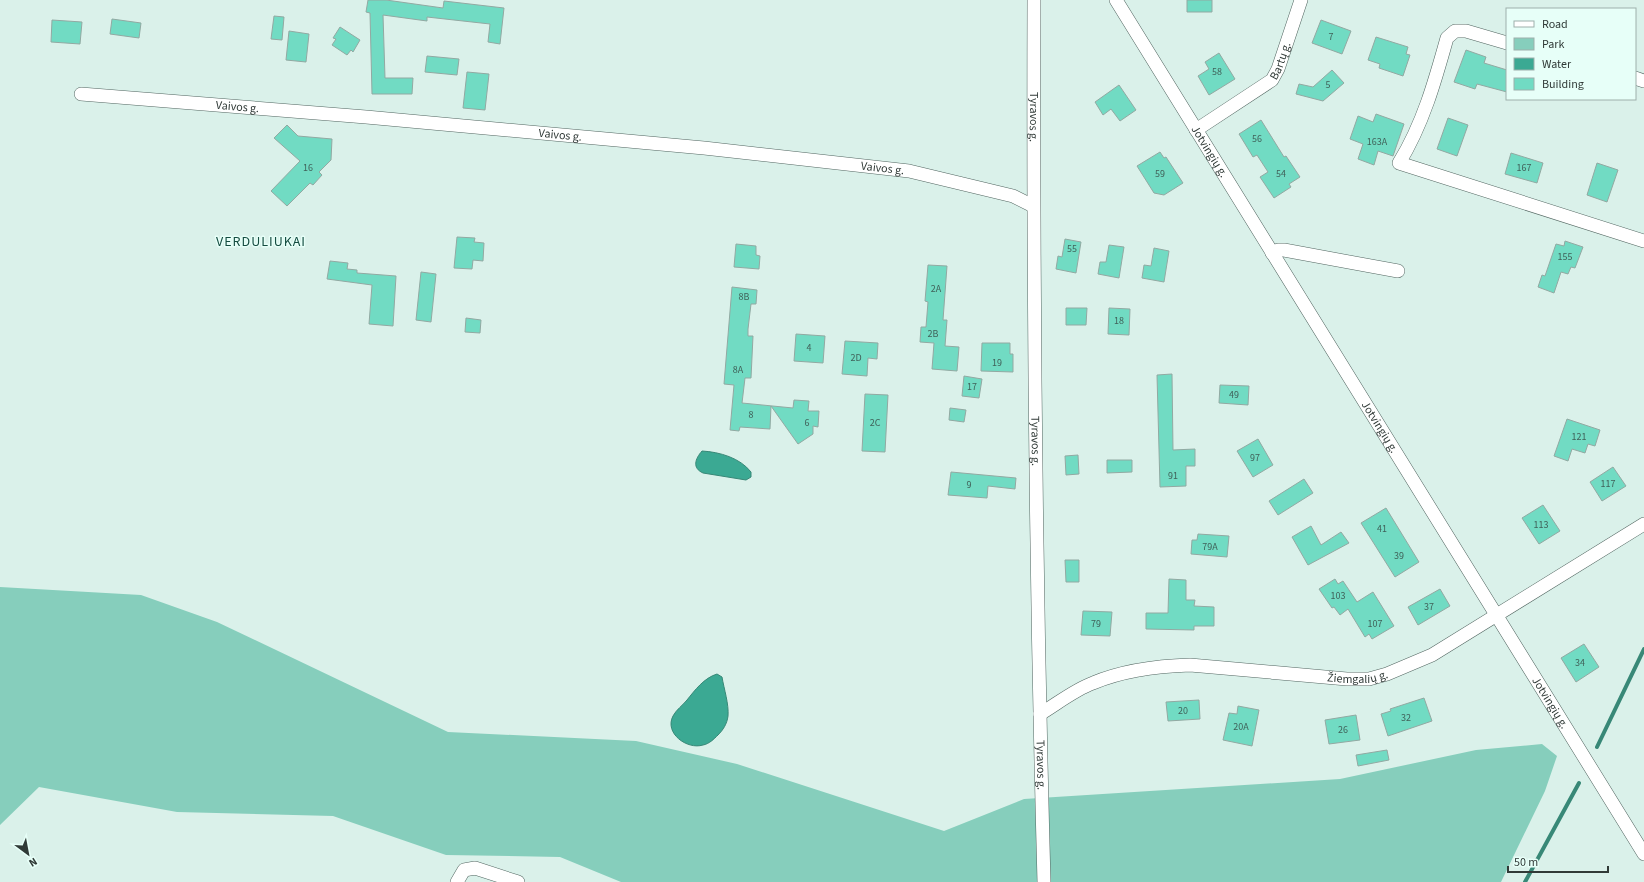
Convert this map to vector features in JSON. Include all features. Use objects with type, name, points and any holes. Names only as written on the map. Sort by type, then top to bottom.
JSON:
[{"type":"street","name":"Tyravos g.","points":[[1034,0],[1033,206],[1040,714],[1044,882]]},
{"type":"street","name":"Jotvingių g.","points":[[1116,0],[1644,854]]},
{"type":"street","name":"Bartų g.","points":[[1196,130],[1272,80],[1278,69],[1301,0]]},
{"type":"street","points":[[1506,43],[1466,31],[1455,31],[1447,38],[1429,99],[1409,148],[1399,162],[1644,242]]},
{"type":"street","name":"Vaivos g.","points":[[81,94],[704,148],[909,171],[1013,196],[1033,206]]},
{"type":"street","points":[[1272,254],[1278,250],[1284,250],[1398,271]]},
{"type":"street","name":"Žiemgalių g.","points":[[1040,714],[1092,683],[1138,669],[1190,665],[1347,679],[1369,679],[1398,670],[1432,655],[1644,524]]},
{"type":"street","points":[[457,882],[464,870],[475,868],[518,882]]},
{"type":"green space","points":[[0,587],[141,595],[217,622],[448,732],[636,741],[737,764],[944,831],[1024,799],[1340,779],[1476,750],[1542,744],[1557,756],[1545,791],[1501,882],[621,882],[560,857],[446,855],[333,816],[177,812],[39,787],[0,825]]},
{"type":"water","points":[[702,451],[723,454],[735,459],[751,472],[751,477],[746,480],[703,473],[697,469],[696,466],[696,460]]},
{"type":"water","points":[[717,674],[722,677],[727,702],[728,716],[726,724],[718,735],[707,744],[697,746],[684,743],[674,734],[671,722],[673,716],[700,685],[708,678]]},
{"type":"building","points":[[368,0],[386,0],[443,8],[444,1],[504,8],[500,44],[488,42],[490,24],[427,17],[427,21],[383,15],[385,78],[413,78],[412,94],[372,94],[370,13],[366,12]]},
{"type":"building","points":[[1187,0],[1212,0],[1212,12],[1187,12]]},
{"type":"building","points":[[274,16],[284,17],[282,40],[271,39]]},
{"type":"building","points":[[112,19],[141,23],[139,38],[110,34]]},
{"type":"building","points":[[52,20],[82,22],[80,44],[51,42]]},
{"type":"building","points":[[1321,20],[1351,31],[1342,54],[1312,43]]},
{"type":"building","points":[[340,27],[360,40],[353,52],[351,50],[347,55],[332,45],[336,39],[333,38]]},
{"type":"building","points":[[289,31],[309,34],[306,62],[286,60]]},
{"type":"building","points":[[1376,37],[1408,47],[1406,54],[1410,55],[1403,76],[1379,68],[1380,64],[1368,60]]},
{"type":"building","points":[[1466,50],[1486,57],[1484,63],[1506,70],[1506,92],[1477,84],[1475,89],[1454,82]]},
{"type":"building","points":[[1219,53],[1235,79],[1209,95],[1198,76],[1209,69],[1205,62]]},
{"type":"building","points":[[427,56],[459,59],[457,75],[425,72]]},
{"type":"building","points":[[1332,70],[1344,83],[1323,101],[1296,94],[1299,84],[1313,87]]},
{"type":"building","points":[[467,72],[489,74],[485,110],[463,108]]},
{"type":"building","points":[[1119,85],[1136,110],[1120,121],[1111,109],[1103,115],[1095,102]]},
{"type":"building","points":[[1376,114],[1404,124],[1393,156],[1378,151],[1374,165],[1358,159],[1363,144],[1350,139],[1358,116],[1373,122]]},
{"type":"building","points":[[1448,118],[1468,125],[1457,156],[1437,149]]},
{"type":"building","points":[[1261,120],[1284,157],[1286,156],[1300,177],[1289,184],[1291,187],[1274,198],[1260,177],[1268,172],[1257,155],[1253,157],[1239,134]]},
{"type":"building","points":[[287,125],[298,136],[332,139],[331,160],[319,172],[322,175],[313,185],[310,183],[287,206],[271,191],[300,161],[274,138]]},
{"type":"building","points":[[1160,152],[1164,158],[1166,157],[1183,183],[1164,195],[1154,193],[1137,166]]},
{"type":"building","points":[[1511,153],[1543,163],[1537,183],[1505,174]]},
{"type":"building","points":[[1597,163],[1618,170],[1607,202],[1587,195]]},
{"type":"building","points":[[457,237],[475,238],[474,242],[484,243],[483,261],[473,260],[472,269],[454,268]]},
{"type":"building","points":[[1065,239],[1081,242],[1076,273],[1056,269],[1058,256],[1062,257]]},
{"type":"building","points":[[1565,241],[1583,247],[1575,268],[1571,267],[1568,274],[1561,272],[1554,293],[1538,287],[1542,275],[1545,276],[1556,244],[1564,246]]},
{"type":"building","points":[[736,244],[756,246],[756,255],[760,256],[759,269],[734,267]]},
{"type":"building","points":[[1109,245],[1124,247],[1119,278],[1098,274],[1100,262],[1106,262]]},
{"type":"building","points":[[1154,248],[1169,251],[1164,282],[1142,278],[1144,265],[1151,266]]},
{"type":"building","points":[[330,261],[348,263],[347,269],[357,270],[357,273],[396,276],[393,326],[369,324],[372,285],[327,279]]},
{"type":"building","points":[[928,265],[947,266],[943,320],[947,320],[945,346],[959,347],[957,371],[932,369],[934,343],[920,342],[921,327],[926,327],[928,302],[925,301]]},
{"type":"building","points":[[421,272],[436,274],[431,322],[416,320]]},
{"type":"building","points":[[732,287],[757,290],[756,304],[751,304],[748,329],[748,336],[753,336],[751,378],[745,378],[742,403],[793,408],[794,400],[809,401],[808,411],[819,411],[818,427],[813,426],[813,434],[798,444],[771,406],[770,429],[740,427],[739,431],[730,430],[734,385],[724,384]]},
{"type":"building","points":[[1066,308],[1087,308],[1086,325],[1066,325]]},
{"type":"building","points":[[1109,308],[1130,309],[1129,335],[1108,334]]},
{"type":"building","points":[[466,318],[481,320],[480,333],[465,332]]},
{"type":"building","points":[[796,334],[825,336],[823,363],[794,361]]},
{"type":"building","points":[[845,341],[878,343],[877,359],[868,358],[867,376],[842,374]]},
{"type":"building","points":[[982,343],[1010,343],[1010,354],[1013,354],[1013,372],[981,371]]},
{"type":"building","points":[[1172,374],[1173,450],[1195,449],[1195,466],[1186,466],[1186,486],[1160,487],[1157,375]]},
{"type":"building","points":[[964,376],[982,379],[979,398],[962,396]]},
{"type":"building","points":[[1220,385],[1249,386],[1248,405],[1219,403]]},
{"type":"building","points":[[865,394],[888,395],[885,452],[862,451]]},
{"type":"building","points":[[950,408],[966,410],[964,422],[949,420]]},
{"type":"building","points":[[1567,419],[1600,430],[1595,446],[1588,444],[1585,453],[1572,449],[1568,461],[1554,456]]},
{"type":"building","points":[[1258,439],[1273,465],[1253,477],[1237,451]]},
{"type":"building","points":[[1078,455],[1079,474],[1066,475],[1065,456]]},
{"type":"building","points":[[1107,460],[1132,460],[1132,472],[1107,473]]},
{"type":"building","points":[[1613,467],[1626,486],[1602,501],[1590,482]]},
{"type":"building","points":[[951,472],[1016,478],[1015,489],[988,486],[987,498],[948,495]]},
{"type":"building","points":[[1304,479],[1313,493],[1278,515],[1269,501]]},
{"type":"building","points":[[1543,505],[1560,531],[1539,544],[1522,518]]},
{"type":"building","points":[[1386,508],[1419,562],[1395,577],[1361,523]]},
{"type":"building","points":[[1311,526],[1321,545],[1341,532],[1349,543],[1308,565],[1292,537]]},
{"type":"building","points":[[1198,534],[1229,536],[1227,557],[1191,554],[1192,540],[1197,540]]},
{"type":"building","points":[[1065,560],[1079,560],[1079,582],[1066,582]]},
{"type":"building","points":[[1169,579],[1186,580],[1186,600],[1195,600],[1194,606],[1214,607],[1214,626],[1194,626],[1194,630],[1146,629],[1146,613],[1168,613]]},
{"type":"building","points":[[1335,579],[1338,584],[1343,581],[1357,602],[1373,592],[1394,626],[1372,639],[1369,634],[1365,637],[1348,609],[1340,615],[1334,607],[1332,608],[1319,589]]},
{"type":"building","points":[[1440,589],[1450,606],[1418,625],[1408,607]]},
{"type":"building","points":[[1083,611],[1112,612],[1110,636],[1081,635]]},
{"type":"building","points":[[1584,644],[1599,667],[1576,682],[1561,658]]},
{"type":"building","points":[[1424,698],[1432,721],[1388,736],[1381,714],[1391,711],[1390,709]]},
{"type":"building","points":[[1199,700],[1200,719],[1168,721],[1166,702]]},
{"type":"building","points":[[1238,706],[1259,710],[1252,746],[1223,740],[1229,713],[1237,714]]},
{"type":"building","points":[[1356,715],[1360,740],[1329,744],[1325,720]]},
{"type":"building","points":[[1387,750],[1389,760],[1358,766],[1356,755]]},
{"type":"waterway","points":[[1597,747],[1644,649]]},
{"type":"waterway","points":[[1525,882],[1579,783]]},
{"type":"district","name":"VERDULIUKAI","points":[[261,242]]}]
